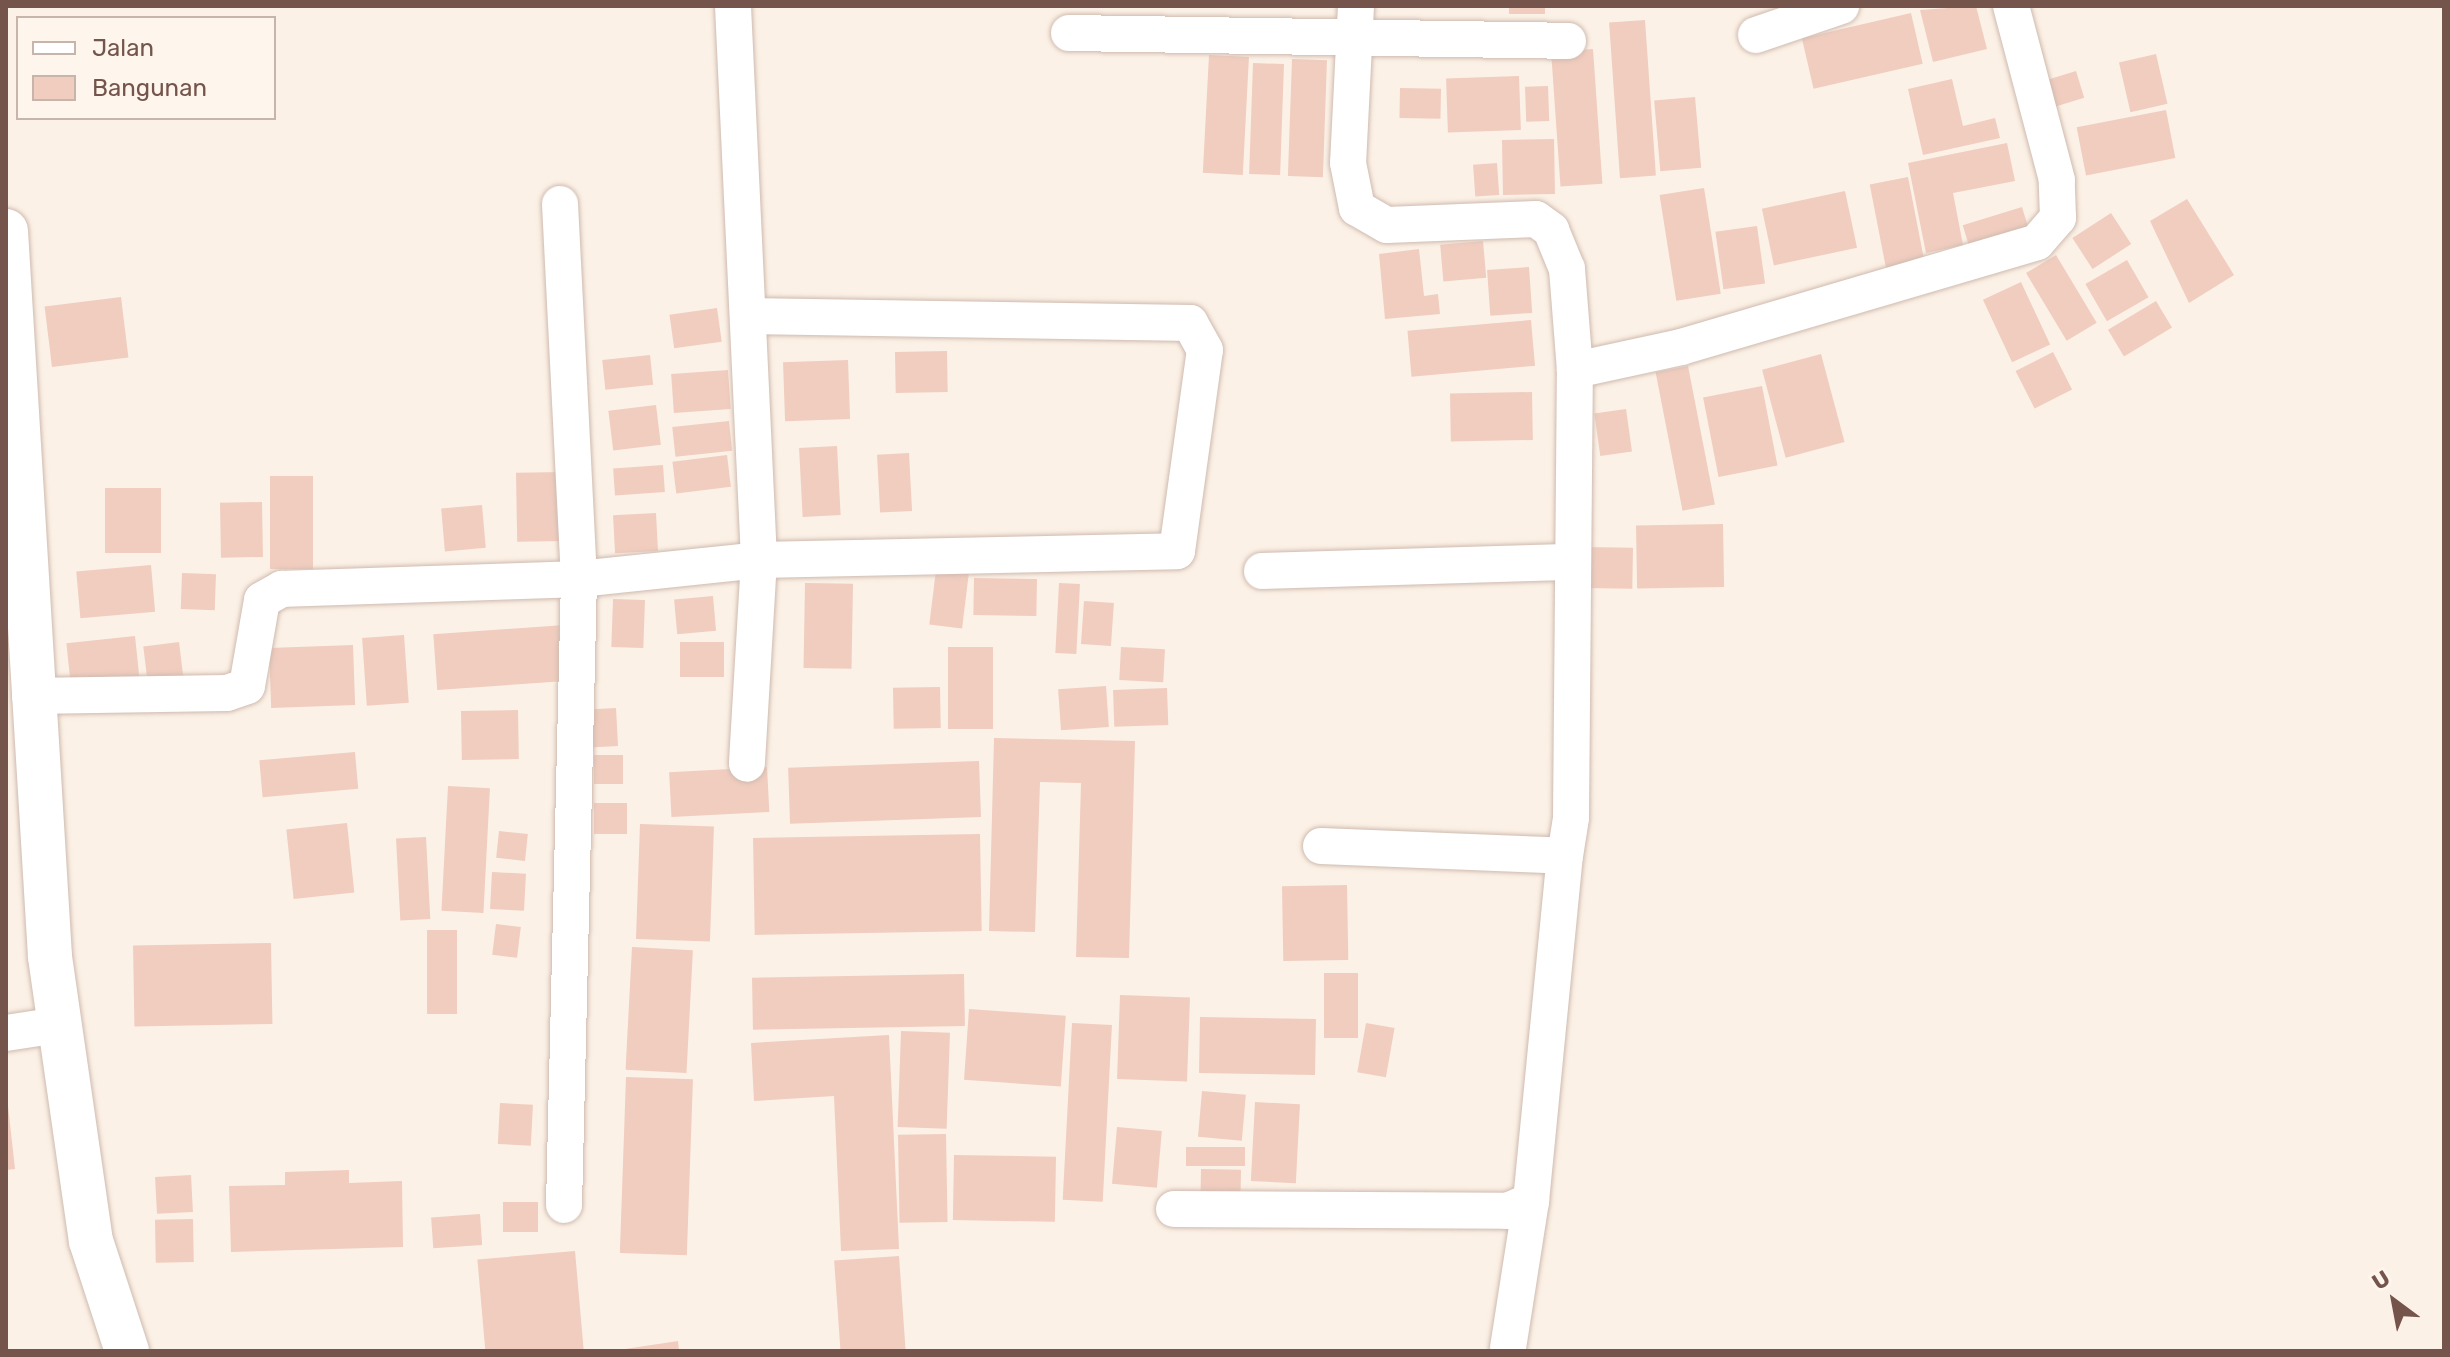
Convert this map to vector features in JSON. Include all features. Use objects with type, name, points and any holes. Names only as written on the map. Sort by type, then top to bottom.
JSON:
[{"type":"street","points":[[733,6],[759,560],[747,764]]},
{"type":"street","points":[[1756,35],[1841,6]]},
{"type":"street","points":[[1575,370],[1681,347],[2037,242],[2058,218],[2057,180],[2011,6]]},
{"type":"street","points":[[1358,22],[1348,152],[1357,208],[1387,225],[1536,219],[1551,230],[1567,269],[1575,370],[1571,817],[1531,1201],[1508,1348]]},
{"type":"street","points":[[1069,33],[1358,22],[1568,41]]},
{"type":"street","points":[[560,204],[579,579],[564,1205]]},
{"type":"street","points":[[6,231],[10,365],[30,696],[58,1025],[91,1241],[127,1351]]},
{"type":"street","points":[[30,696],[227,693],[247,686],[262,600],[282,589],[579,579],[759,560],[1177,551],[1205,350],[1190,323],[749,316]]},
{"type":"street","points":[[1262,571],[1573,562]]},
{"type":"street","points":[[1321,846],[1565,856]]},
{"type":"street","points":[[6,1033],[58,1025]]},
{"type":"street","points":[[1174,1209],[1507,1211],[1531,1201]]},
{"type":"building","points":[[1509,6],[1545,6],[1545,14],[1509,14]]},
{"type":"building","points":[[1976,6],[1987,49],[1933,62],[1920,10]]},
{"type":"building","points":[[1911,13],[1923,64],[1814,89],[1802,38]]},
{"type":"building","points":[[1645,20],[1656,176],[1620,178],[1609,23]]},
{"type":"building","points":[[1593,49],[1602,184],[1561,187],[1551,52]]},
{"type":"building","points":[[2156,54],[2167,104],[2130,112],[2119,63]]},
{"type":"building","points":[[1209,55],[1249,57],[1243,175],[1203,173]]},
{"type":"building","points":[[1292,59],[1327,60],[1323,177],[1288,176]]},
{"type":"building","points":[[1253,63],[1284,64],[1280,175],[1249,174]]},
{"type":"building","points":[[2076,71],[2084,98],[2052,108],[2043,81]]},
{"type":"building","points":[[1519,76],[1521,130],[1448,133],[1446,79]]},
{"type":"building","points":[[1952,79],[1963,126],[1995,118],[2000,138],[1923,155],[1908,89]]},
{"type":"building","points":[[1548,86],[1549,121],[1526,122],[1525,87]]},
{"type":"building","points":[[1400,88],[1441,89],[1440,119],[1399,118]]},
{"type":"building","points":[[1695,97],[1701,168],[1660,171],[1654,101]]},
{"type":"building","points":[[2166,110],[2175,158],[2086,175],[2077,127]]},
{"type":"building","points":[[1554,139],[1555,194],[1503,195],[1502,140]]},
{"type":"building","points":[[2007,143],[2015,181],[1953,193],[1963,245],[1926,253],[1908,163]]},
{"type":"building","points":[[1497,163],[1499,195],[1475,197],[1473,165]]},
{"type":"building","points":[[1908,177],[1924,261],[1886,269],[1870,184]]},
{"type":"building","points":[[1704,188],[1721,294],[1676,301],[1660,195]]},
{"type":"building","points":[[1845,191],[1857,248],[1774,265],[1762,209]]},
{"type":"building","points":[[2187,199],[2234,275],[2189,303],[2150,221]]},
{"type":"building","points":[[2022,207],[2030,234],[1971,252],[1963,225]]},
{"type":"building","points":[[2111,213],[2131,244],[2093,269],[2072,238]]},
{"type":"building","points":[[1757,226],[1765,283],[1723,289],[1715,232]]},
{"type":"building","points":[[1483,241],[1486,278],[1443,282],[1440,245]]},
{"type":"building","points":[[1419,249],[1424,296],[1438,294],[1440,314],[1385,319],[1379,254]]},
{"type":"building","points":[[2056,255],[2097,323],[2067,341],[2026,273]]},
{"type":"building","points":[[2127,260],[2148,297],[2107,321],[2085,284]]},
{"type":"building","points":[[1529,267],[1532,313],[1490,316],[1487,270]]},
{"type":"building","points":[[2021,282],[2050,345],[2012,362],[1983,300]]},
{"type":"building","points":[[121,297],[128,358],[52,367],[45,306]]},
{"type":"building","points":[[2156,301],[2172,328],[2124,356],[2108,330]]},
{"type":"building","points":[[717,308],[722,342],[674,348],[669,315]]},
{"type":"building","points":[[1531,320],[1535,366],[1411,377],[1407,331]]},
{"type":"building","points":[[947,351],[948,392],[896,393],[895,352]]},
{"type":"building","points":[[2053,352],[2072,389],[2035,408],[2016,371]]},
{"type":"building","points":[[1821,354],[1845,442],[1786,458],[1762,370]]},
{"type":"building","points":[[650,355],[653,385],[605,390],[602,360]]},
{"type":"building","points":[[848,360],[850,419],[785,421],[783,362]]},
{"type":"building","points":[[1688,366],[1715,504],[1683,511],[1656,372]]},
{"type":"building","points":[[728,370],[731,409],[674,413],[671,374]]},
{"type":"building","points":[[1762,386],[1777,466],[1719,477],[1703,397]]},
{"type":"building","points":[[1532,392],[1533,440],[1451,441],[1450,393]]},
{"type":"building","points":[[656,405],[661,445],[613,451],[608,411]]},
{"type":"building","points":[[1626,409],[1632,452],[1600,456],[1594,413]]},
{"type":"building","points":[[729,421],[732,451],[675,457],[672,427]]},
{"type":"building","points":[[837,446],[841,515],[803,517],[799,448]]},
{"type":"building","points":[[909,453],[912,511],[880,513],[877,455]]},
{"type":"building","points":[[727,455],[731,487],[676,493],[672,462]]},
{"type":"building","points":[[663,465],[665,492],[615,495],[613,468]]},
{"type":"building","points":[[564,472],[565,541],[517,542],[516,473]]},
{"type":"building","points":[[270,476],[313,476],[313,569],[270,569]]},
{"type":"building","points":[[105,488],[161,488],[161,553],[105,553]]},
{"type":"building","points":[[262,502],[263,557],[221,558],[220,503]]},
{"type":"building","points":[[482,505],[486,548],[445,551],[441,509]]},
{"type":"building","points":[[656,513],[658,551],[615,553],[613,515]]},
{"type":"building","points":[[1723,524],[1724,587],[1637,589],[1636,526]]},
{"type":"building","points":[[1584,547],[1633,548],[1632,589],[1583,588]]},
{"type":"building","points":[[151,565],[155,612],[80,618],[76,572]]},
{"type":"building","points":[[936,570],[969,574],[962,629],[929,625]]},
{"type":"building","points":[[182,573],[216,574],[215,610],[181,609]]},
{"type":"building","points":[[974,578],[1037,579],[1036,616],[973,615]]},
{"type":"building","points":[[805,583],[853,584],[852,669],[804,668]]},
{"type":"building","points":[[1059,583],[1080,584],[1076,654],[1055,653]]},
{"type":"building","points":[[713,596],[716,631],[677,634],[674,599]]},
{"type":"building","points":[[613,599],[645,600],[643,648],[611,647]]},
{"type":"building","points":[[1084,601],[1114,603],[1111,646],[1081,644]]},
{"type":"building","points":[[565,625],[569,681],[437,690],[433,634]]},
{"type":"building","points":[[404,635],[409,703],[367,706],[362,638]]},
{"type":"building","points":[[135,636],[140,686],[72,693],[66,643]]},
{"type":"building","points":[[179,642],[184,684],[148,688],[143,646]]},
{"type":"building","points":[[680,642],[724,642],[724,677],[680,677]]},
{"type":"building","points":[[353,645],[355,705],[271,708],[269,648]]},
{"type":"building","points":[[948,647],[993,647],[993,729],[948,729]]},
{"type":"building","points":[[1121,647],[1165,649],[1163,682],[1119,680]]},
{"type":"building","points":[[1106,686],[1109,727],[1061,730],[1058,689]]},
{"type":"building","points":[[940,687],[941,728],[894,729],[893,688]]},
{"type":"building","points":[[1167,688],[1168,725],[1114,727],[1113,690]]},
{"type":"building","points":[[616,708],[618,746],[590,747],[588,709]]},
{"type":"building","points":[[518,710],[519,759],[462,760],[461,711]]},
{"type":"building","points":[[994,738],[1135,741],[1129,958],[1076,957],[1081,783],[1040,782],[1035,932],[989,931]]},
{"type":"building","points":[[355,752],[358,789],[263,797],[259,760]]},
{"type":"building","points":[[594,755],[623,755],[623,784],[594,784]]},
{"type":"building","points":[[979,761],[981,817],[790,824],[788,768]]},
{"type":"building","points":[[767,767],[769,812],[671,817],[669,772]]},
{"type":"building","points":[[448,786],[490,788],[483,913],[441,911]]},
{"type":"building","points":[[594,803],[627,803],[627,834],[594,834]]},
{"type":"building","points":[[347,823],[354,893],[294,899],[286,829]]},
{"type":"building","points":[[640,824],[714,827],[710,942],[636,939]]},
{"type":"building","points":[[499,831],[528,834],[525,861],[496,858]]},
{"type":"building","points":[[980,834],[982,931],[755,935],[753,838]]},
{"type":"building","points":[[426,837],[430,919],[400,920],[396,839]]},
{"type":"building","points":[[492,872],[526,874],[524,911],[490,909]]},
{"type":"building","points":[[1347,885],[1348,960],[1283,961],[1282,886]]},
{"type":"building","points":[[496,924],[521,927],[517,958],[492,955]]},
{"type":"building","points":[[427,930],[457,930],[457,1014],[427,1014]]},
{"type":"building","points":[[271,943],[272,1024],[134,1026],[133,945]]},
{"type":"building","points":[[632,947],[693,950],[686,1073],[626,1070]]},
{"type":"building","points":[[1324,973],[1358,973],[1358,1038],[1324,1038]]},
{"type":"building","points":[[964,974],[965,1026],[753,1030],[752,978]]},
{"type":"building","points":[[1120,995],[1190,997],[1187,1081],[1117,1079]]},
{"type":"building","points":[[969,1009],[1066,1016],[1061,1087],[964,1080]]},
{"type":"building","points":[[1200,1017],[1316,1019],[1315,1075],[1199,1073]]},
{"type":"building","points":[[1072,1023],[1112,1025],[1103,1202],[1063,1200]]},
{"type":"building","points":[[1366,1023],[1395,1028],[1386,1077],[1357,1072]]},
{"type":"building","points":[[901,1031],[950,1033],[947,1129],[898,1127]]},
{"type":"building","points":[[889,1035],[899,1249],[841,1251],[834,1096],[754,1101],[751,1043]]},
{"type":"building","points":[[626,1077],[693,1079],[687,1255],[620,1253]]},
{"type":"building","points":[[6,1088],[15,1169],[6,1170]]},
{"type":"building","points":[[1202,1091],[1246,1095],[1242,1141],[1198,1137]]},
{"type":"building","points":[[1255,1102],[1300,1104],[1296,1183],[1251,1181]]},
{"type":"building","points":[[500,1103],[533,1105],[531,1146],[498,1144]]},
{"type":"building","points":[[1117,1127],[1162,1131],[1157,1188],[1112,1184]]},
{"type":"building","points":[[946,1134],[948,1222],[900,1223],[898,1135]]},
{"type":"building","points":[[1186,1147],[1245,1147],[1245,1166],[1186,1166]]},
{"type":"building","points":[[954,1155],[1056,1157],[1055,1222],[953,1220]]},
{"type":"building","points":[[1201,1169],[1241,1170],[1240,1199],[1200,1198]]},
{"type":"building","points":[[349,1170],[349,1183],[402,1181],[403,1247],[231,1252],[229,1186],[285,1185],[285,1172]]},
{"type":"building","points":[[191,1175],[193,1212],[157,1214],[155,1177]]},
{"type":"building","points":[[503,1202],[538,1202],[538,1232],[503,1232]]},
{"type":"building","points":[[480,1214],[482,1245],[433,1248],[431,1217]]},
{"type":"building","points":[[193,1219],[194,1262],[156,1263],[155,1220]]},
{"type":"building","points":[[575,1251],[584,1351],[485,1351],[477,1260]]},
{"type":"building","points":[[899,1256],[906,1351],[840,1351],[834,1261]]},
{"type":"building","points":[[678,1341],[679,1351],[625,1349]]}]
